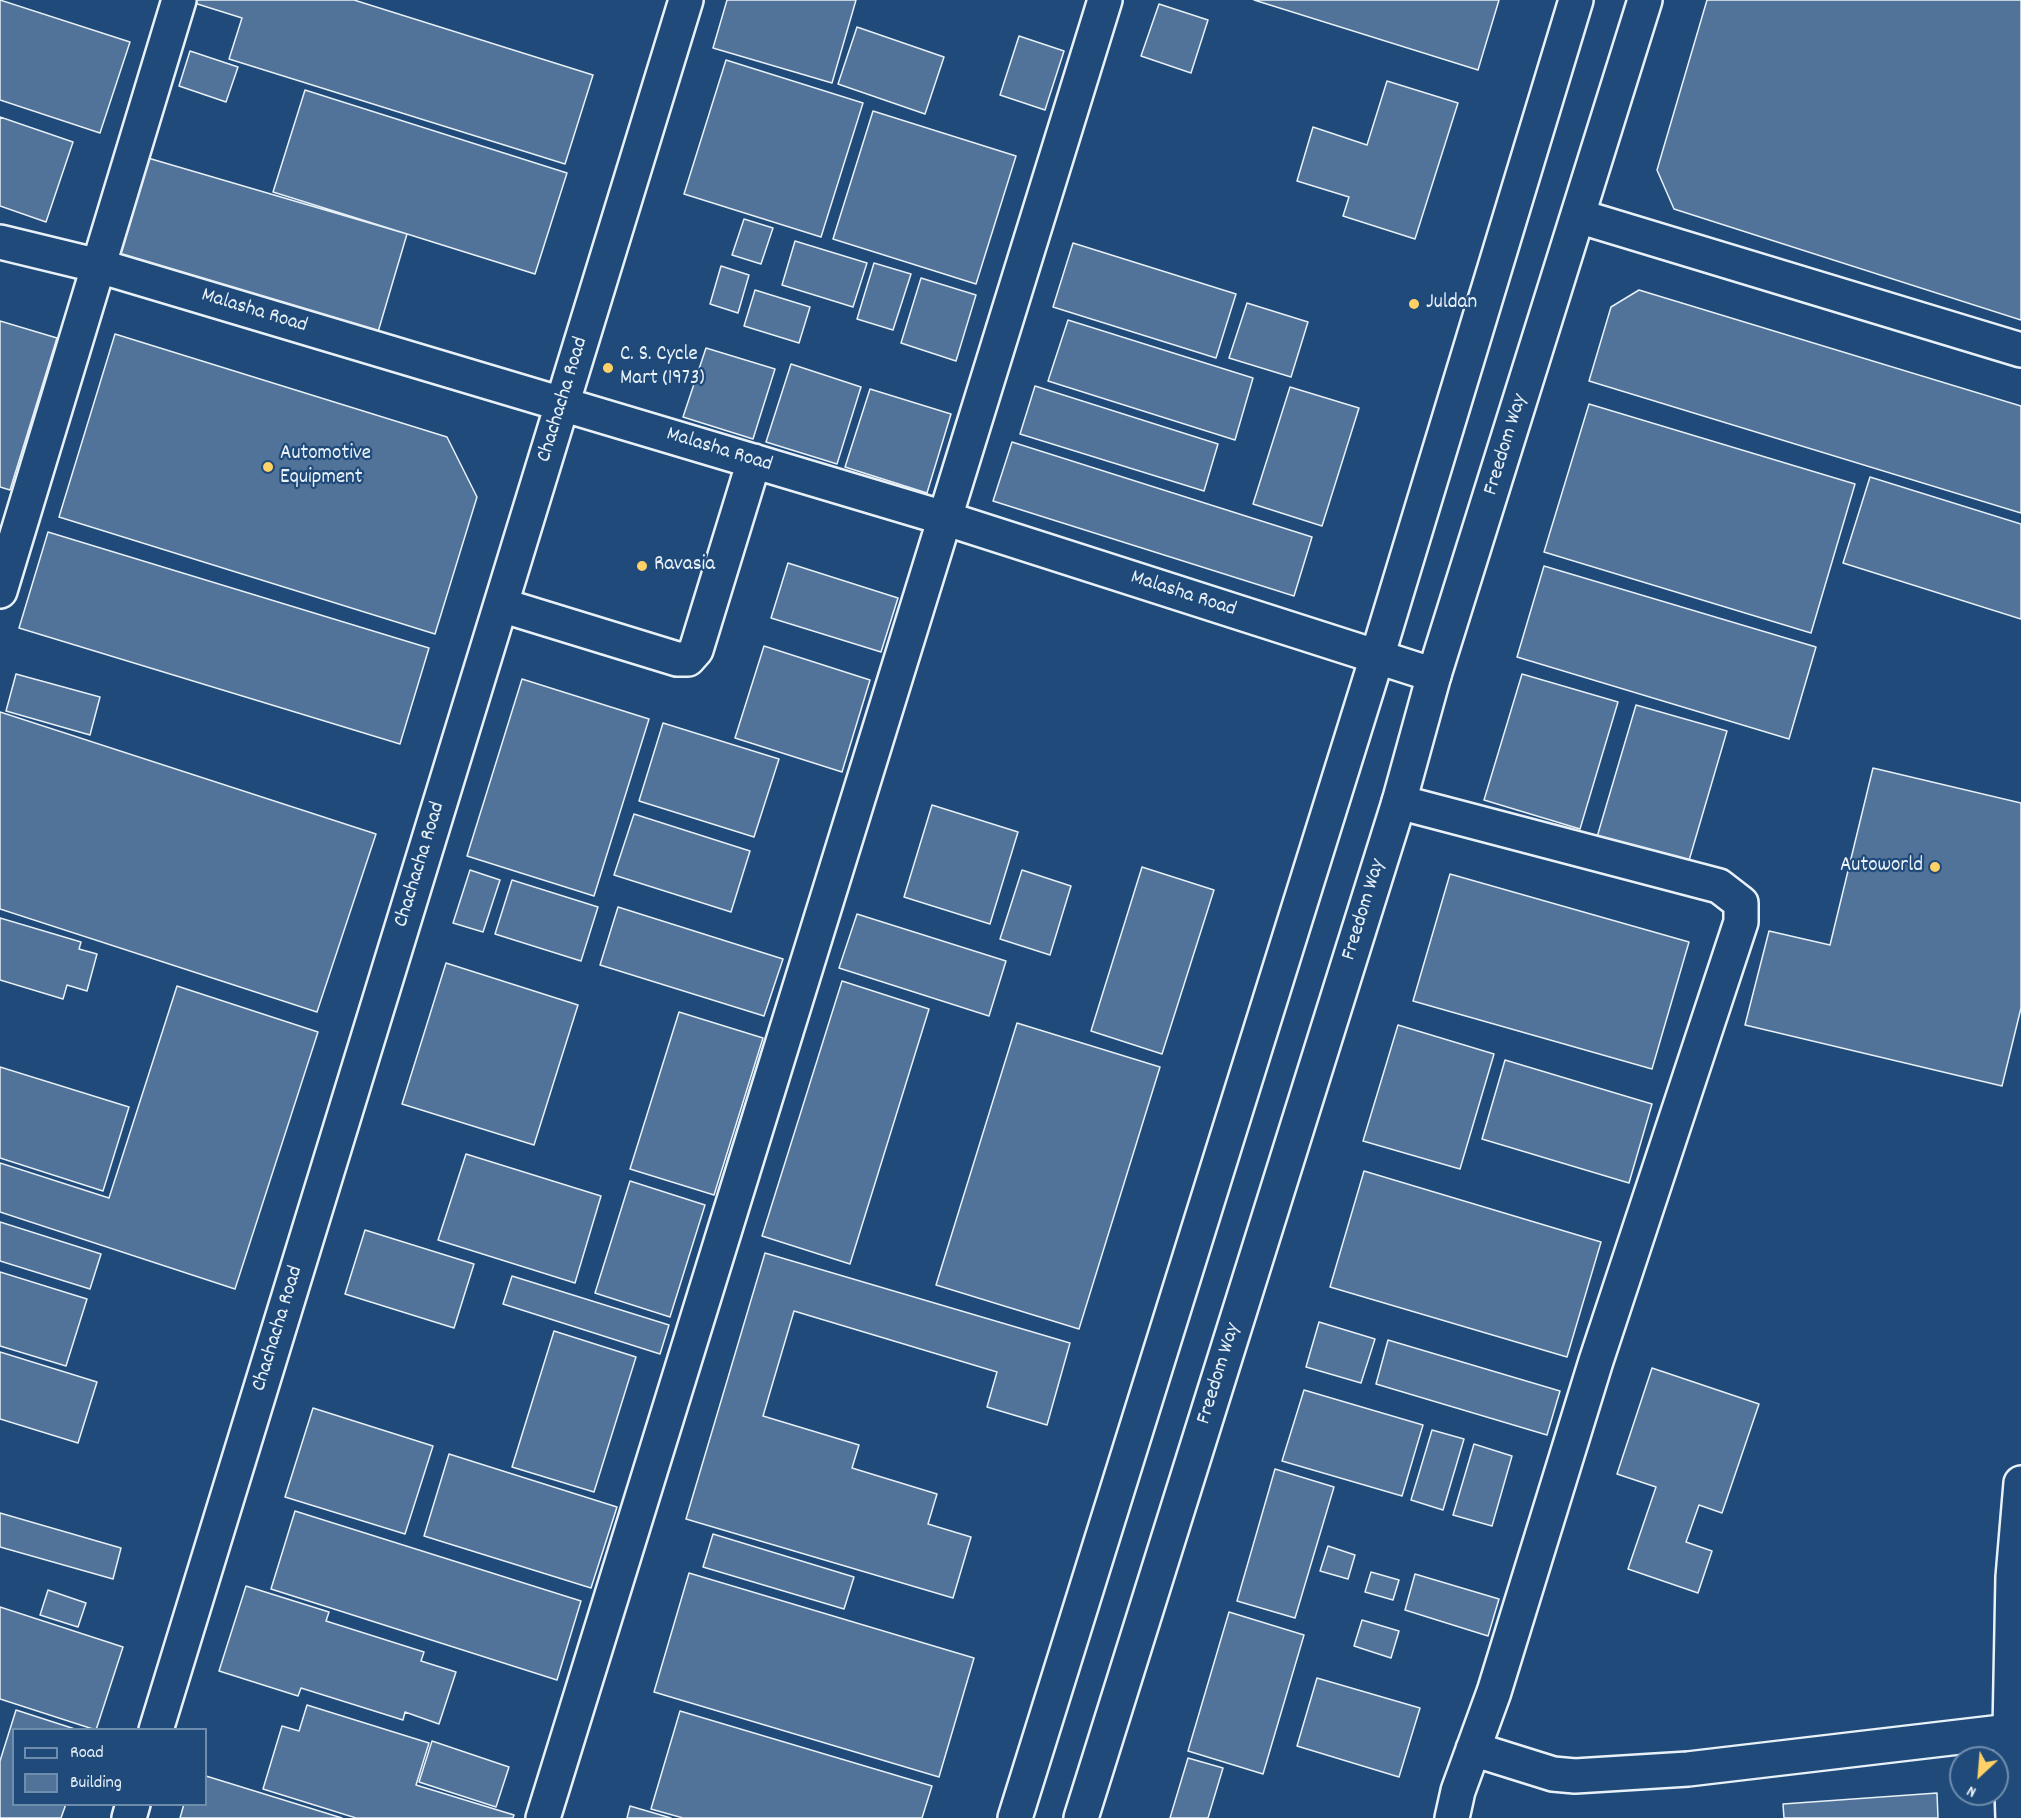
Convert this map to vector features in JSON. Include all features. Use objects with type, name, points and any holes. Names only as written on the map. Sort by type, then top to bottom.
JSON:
[{"type":"main road","points":[[0,591],[179,0]]},
{"type":"main road","name":"Chachacha Road","points":[[157,1728],[686,0]]},
{"type":"main road","points":[[543,1818],[1105,0]]},
{"type":"main road","points":[[1015,1818],[1377,657],[1576,0]]},
{"type":"main road","name":"Freedom Way","points":[[1081,1818],[1399,802],[1434,675],[1645,0]]},
{"type":"main road","points":[[1578,216],[2021,350]]},
{"type":"main road","name":"Malasha Road","points":[[0,242],[99,266],[944,518],[1434,675]]},
{"type":"main road","points":[[501,606],[677,659],[688,659],[696,650],[754,461]]},
{"type":"main road","points":[[1399,802],[1719,886],[1741,903],[1741,922],[1596,1361],[1494,1692],[1458,1791],[1452,1818]]},
{"type":"main road","points":[[2013,1818],[2010,1731],[2013,1577],[2021,1483]]},
{"type":"main road","points":[[1473,1749],[1553,1774],[1575,1776],[1688,1769],[2010,1731]]},
{"type":"building","points":[[0,0],[130,42],[100,133],[0,100]]},
{"type":"building","points":[[192,0],[354,0],[593,75],[565,164],[229,59],[242,18],[191,2]]},
{"type":"building","points":[[727,0],[856,0],[832,83],[713,48]]},
{"type":"building","points":[[1254,0],[1499,0],[1478,70]]},
{"type":"building","points":[[1707,0],[2021,0],[2021,320],[1674,209],[1657,170]]},
{"type":"building","points":[[1159,4],[1208,20],[1191,73],[1141,56]]},
{"type":"building","points":[[857,27],[944,57],[925,114],[838,84]]},
{"type":"building","points":[[1019,36],[1064,51],[1045,110],[1000,95]]},
{"type":"building","points":[[190,51],[238,67],[226,102],[179,86]]},
{"type":"building","points":[[726,60],[863,103],[821,237],[684,194]]},
{"type":"building","points":[[1387,81],[1458,103],[1415,239],[1343,216],[1349,197],[1297,181],[1313,127],[1367,145]]},
{"type":"building","points":[[305,90],[567,173],[535,274],[273,192]]},
{"type":"building","points":[[873,111],[1016,156],[976,284],[833,239]]},
{"type":"building","points":[[0,117],[73,142],[46,222],[0,206]]},
{"type":"building","points":[[148,158],[407,234],[378,332],[119,255]]},
{"type":"building","points":[[744,219],[773,228],[761,264],[732,255]]},
{"type":"building","points":[[795,241],[867,263],[853,307],[782,285]]},
{"type":"building","points":[[1073,243],[1236,294],[1216,358],[1053,307]]},
{"type":"building","points":[[874,263],[911,274],[893,330],[857,319]]},
{"type":"building","points":[[721,266],[749,275],[738,313],[710,304]]},
{"type":"building","points":[[921,278],[976,295],[956,361],[901,343]]},
{"type":"building","points":[[755,290],[810,307],[799,343],[744,326]]},
{"type":"building","points":[[1639,290],[2021,406],[2021,513],[1589,381],[1611,307]]},
{"type":"building","points":[[1247,303],[1308,322],[1291,377],[1229,358]]},
{"type":"building","points":[[1068,320],[1253,378],[1235,440],[1048,381]]},
{"type":"building","points":[[0,321],[57,338],[10,490],[0,487]]},
{"type":"building","name":"Automotive Equipment","points":[[115,334],[447,437],[477,497],[435,634],[59,517]]},
{"type":"building","points":[[706,348],[775,369],[753,439],[683,417]]},
{"type":"building","points":[[791,364],[861,387],[837,464],[766,442]]},
{"type":"building","points":[[1035,386],[1218,444],[1204,491],[1020,434]]},
{"type":"building","points":[[1290,387],[1359,408],[1322,526],[1253,504]]},
{"type":"building","points":[[870,389],[951,414],[927,493],[845,467]]},
{"type":"building","points":[[1589,404],[1855,484],[1811,633],[1544,552]]},
{"type":"building","points":[[1012,442],[1312,537],[1294,596],[993,501]]},
{"type":"building","points":[[1870,477],[2021,524],[2021,619],[1843,563]]},
{"type":"building","points":[[48,532],[429,648],[400,744],[19,628]]},
{"type":"building","points":[[788,563],[898,598],[881,652],[771,618]]},
{"type":"building","points":[[1544,566],[1816,647],[1789,739],[1517,657]]},
{"type":"building","points":[[764,646],[870,680],[842,772],[735,738]]},
{"type":"building","points":[[16,674],[100,697],[90,735],[6,711]]},
{"type":"building","points":[[1522,674],[1618,702],[1580,829],[1484,800]]},
{"type":"building","points":[[522,679],[649,719],[594,896],[467,856]]},
{"type":"building","points":[[1636,705],[1727,731],[1688,864],[1597,837]]},
{"type":"building","points":[[0,712],[376,834],[317,1012],[0,909]]},
{"type":"building","points":[[663,723],[779,759],[754,837],[639,801]]},
{"type":"building","name":"Autoworld","points":[[1873,768],[2021,803],[2021,1008],[2002,1086],[1745,1025],[1769,931],[1830,945]]},
{"type":"building","points":[[932,805],[1018,832],[990,924],[904,897]]},
{"type":"building","points":[[634,814],[750,851],[731,912],[614,875]]},
{"type":"building","points":[[1142,867],[1214,890],[1162,1054],[1091,1031]]},
{"type":"building","points":[[470,870],[500,880],[483,932],[453,923]]},
{"type":"building","points":[[1022,870],[1071,886],[1050,955],[1000,939]]},
{"type":"building","points":[[1450,874],[1689,942],[1652,1069],[1413,1001]]},
{"type":"building","points":[[512,880],[598,907],[581,961],[495,934]]},
{"type":"building","points":[[618,907],[783,959],[764,1016],[600,965]]},
{"type":"building","points":[[857,914],[1006,961],[989,1016],[839,968]]},
{"type":"building","points":[[0,918],[81,942],[79,949],[97,954],[87,991],[67,985],[63,999],[0,980]]},
{"type":"building","points":[[446,963],[578,1005],[534,1145],[402,1104]]},
{"type":"building","points":[[842,981],[929,1009],[850,1264],[762,1236]]},
{"type":"building","points":[[177,986],[318,1032],[235,1289],[0,1212],[0,1163],[109,1198]]},
{"type":"building","points":[[679,1012],[763,1038],[714,1195],[630,1169]]},
{"type":"building","points":[[1017,1023],[1160,1067],[1079,1329],[936,1285]]},
{"type":"building","points":[[1398,1025],[1494,1054],[1460,1169],[1363,1141]]},
{"type":"building","points":[[1505,1060],[1652,1104],[1629,1183],[1482,1139]]},
{"type":"building","points":[[0,1067],[129,1107],[103,1191],[0,1158]]},
{"type":"building","points":[[466,1154],[601,1196],[575,1283],[438,1240]]},
{"type":"building","points":[[1364,1171],[1601,1242],[1567,1357],[1330,1287]]},
{"type":"building","points":[[630,1181],[705,1205],[670,1317],[595,1293]]},
{"type":"building","points":[[0,1222],[101,1254],[90,1289],[0,1261]]},
{"type":"building","points":[[365,1230],[474,1264],[454,1328],[345,1294]]},
{"type":"building","points":[[765,1253],[1070,1343],[1047,1425],[987,1407],[997,1372],[794,1311],[763,1416],[859,1445],[852,1468],[937,1494],[928,1524],[971,1537],[953,1598],[686,1519]]},
{"type":"building","points":[[0,1272],[87,1299],[66,1366],[0,1346]]},
{"type":"building","points":[[512,1276],[669,1325],[660,1354],[503,1304]]},
{"type":"building","points":[[1319,1322],[1375,1339],[1361,1383],[1306,1367]]},
{"type":"building","points":[[554,1331],[636,1357],[594,1492],[512,1467]]},
{"type":"building","points":[[1388,1340],[1560,1391],[1547,1435],[1376,1384]]},
{"type":"building","points":[[0,1352],[97,1382],[78,1443],[0,1419]]},
{"type":"building","points":[[1652,1368],[1759,1404],[1722,1513],[1699,1505],[1686,1542],[1712,1551],[1698,1593],[1628,1569],[1656,1487],[1617,1474]]},
{"type":"building","points":[[1304,1390],[1423,1425],[1402,1496],[1282,1461]]},
{"type":"building","points":[[313,1408],[433,1446],[405,1534],[285,1497]]},
{"type":"building","points":[[1432,1430],[1464,1439],[1443,1510],[1411,1500]]},
{"type":"building","points":[[1474,1444],[1512,1456],[1492,1526],[1453,1515]]},
{"type":"building","points":[[449,1454],[617,1507],[591,1588],[424,1536]]},
{"type":"building","points":[[1275,1469],[1334,1487],[1295,1618],[1237,1601]]},
{"type":"building","points":[[295,1511],[581,1601],[557,1680],[271,1589]]},
{"type":"building","points":[[0,1513],[121,1548],[113,1579],[0,1547]]},
{"type":"building","points":[[713,1534],[854,1577],[844,1609],[703,1567]]},
{"type":"building","points":[[1328,1546],[1355,1555],[1348,1579],[1320,1571]]},
{"type":"building","points":[[1371,1572],[1399,1580],[1393,1600],[1365,1592]]},
{"type":"building","points":[[689,1573],[974,1658],[939,1777],[654,1692]]},
{"type":"building","points":[[1415,1574],[1499,1599],[1488,1636],[1405,1610]]},
{"type":"building","points":[[246,1586],[329,1612],[326,1621],[424,1652],[421,1661],[456,1672],[439,1724],[405,1712],[403,1720],[301,1688],[298,1696],[219,1671]]},
{"type":"building","points":[[48,1590],[86,1603],[78,1627],[40,1615]]},
{"type":"building","points":[[0,1607],[123,1647],[97,1728],[90,1728],[0,1699]]},
{"type":"building","points":[[1229,1612],[1304,1635],[1263,1774],[1188,1751]]},
{"type":"building","points":[[1362,1620],[1399,1631],[1391,1658],[1354,1646]]},
{"type":"building","points":[[1317,1678],[1420,1708],[1399,1777],[1297,1746]]},
{"type":"building","points":[[307,1705],[429,1743],[416,1785],[514,1815],[513,1818],[356,1818],[263,1789],[282,1726],[299,1731]]},
{"type":"building","points":[[16,1710],[72,1728],[12,1728],[12,1806],[65,1806],[61,1818],[0,1818],[0,1761]]},
{"type":"building","points":[[680,1711],[932,1786],[922,1818],[683,1818],[651,1809]]},
{"type":"building","points":[[432,1741],[509,1767],[496,1807],[419,1782]]},
{"type":"building","points":[[1188,1758],[1223,1768],[1208,1818],[1170,1818]]},
{"type":"building","points":[[207,1776],[342,1818],[180,1818],[183,1806],[207,1806]]},
{"type":"building","points":[[1937,1793],[1938,1818],[1784,1818],[1783,1804]]},
{"type":"building","points":[[630,1806],[671,1818],[627,1818]]},
{"type":"place","name":"Juldan","points":[[1414,304]]},
{"type":"place","name":"C. S. Cycle Mart (1973)","points":[[608,368]]},
{"type":"place","name":"Automotive Equipment","points":[[268,467]]},
{"type":"place","name":"Ravasia","points":[[642,566]]},
{"type":"place","name":"Autoworld","points":[[1935,867]]}]
